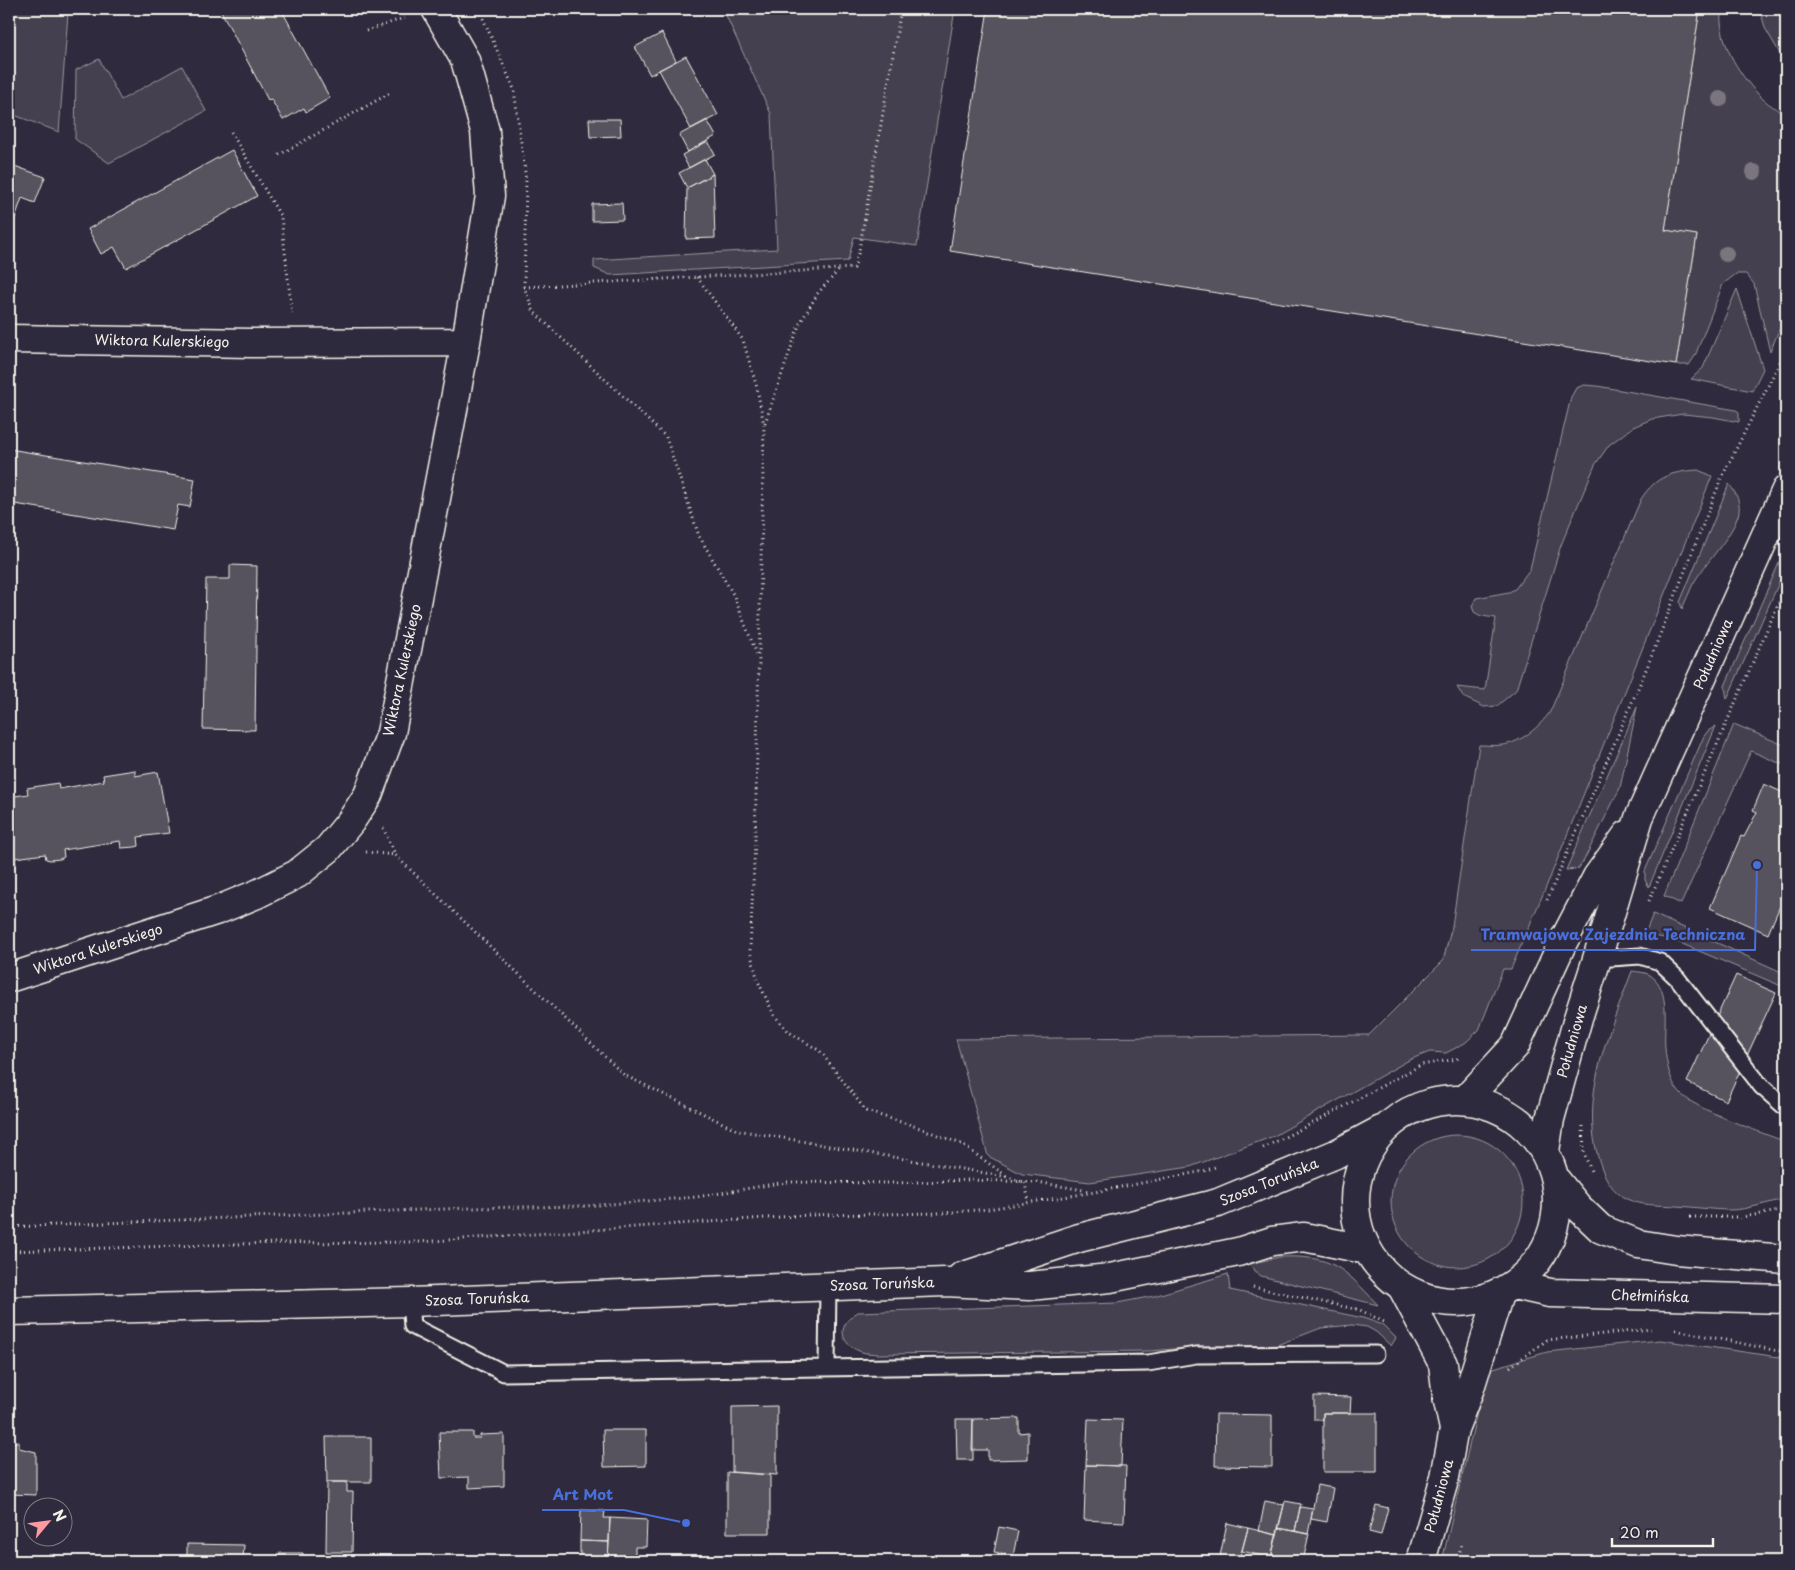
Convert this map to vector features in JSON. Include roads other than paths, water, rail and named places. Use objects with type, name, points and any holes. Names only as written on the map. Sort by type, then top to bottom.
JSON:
[{"type":"street","name":"Wiktora Kulerskiego","points":[[9,978],[218,910],[257,894],[297,874],[328,849],[351,821],[368,795],[391,733],[466,342],[490,196],[484,131],[465,60],[424,12]]},
{"type":"street","name":"Wiktora Kulerskiego","points":[[9,338],[252,343],[466,342]]},
{"type":"street","name":"Południowa","points":[[1545,1151],[1550,1119],[1578,1018],[1598,959],[1639,818],[1786,490]]},
{"type":"street","name":"Południowa","points":[[1465,1100],[1515,1046],[1562,944],[1597,877],[1639,818]]},
{"type":"street","points":[[1465,1100],[1489,1105],[1511,1116],[1530,1131],[1545,1151],[1556,1180],[1558,1204],[1555,1228],[1546,1250],[1532,1270],[1506,1289],[1475,1301],[1450,1303],[1424,1298],[1402,1287],[1382,1270],[1368,1250],[1359,1229],[1356,1215],[1356,1185],[1365,1157],[1372,1144],[1387,1127],[1410,1111],[1436,1101],[1465,1100]]},
{"type":"street","name":"Szosa Toruńska","points":[[945,1282],[1079,1238],[1218,1203],[1336,1154],[1387,1127]]},
{"type":"street","points":[[1556,1180],[1578,1208],[1601,1229],[1638,1244],[1676,1250],[1786,1259]]},
{"type":"street","name":"Szosa Toruńska","points":[[9,1311],[410,1302],[945,1282],[1029,1286],[1110,1278],[1238,1252],[1272,1240],[1304,1237],[1368,1250]]},
{"type":"street","name":"Południowa","points":[[1402,1287],[1443,1364],[1447,1397],[1454,1429]]},
{"type":"street","name":"Południowa","points":[[1421,1561],[1446,1476],[1454,1429],[1506,1289]]},
{"type":"street","name":"Chełmińska","points":[[1506,1289],[1550,1293],[1786,1299]]},
{"type":"lane","points":[[1598,959],[1640,956],[1660,962],[1678,979],[1761,1086],[1786,1108]]},
{"type":"lane","points":[[827,1367],[828,1286]]},
{"type":"lane","points":[[410,1302],[412,1326],[504,1373],[1148,1362],[1196,1355],[1376,1354]]},
{"type":"place","name":"Tramwajowa Zajezdnia Techniczna","points":[[1757,865]]},
{"type":"place","name":"Art Mot","points":[[686,1523]]}]
